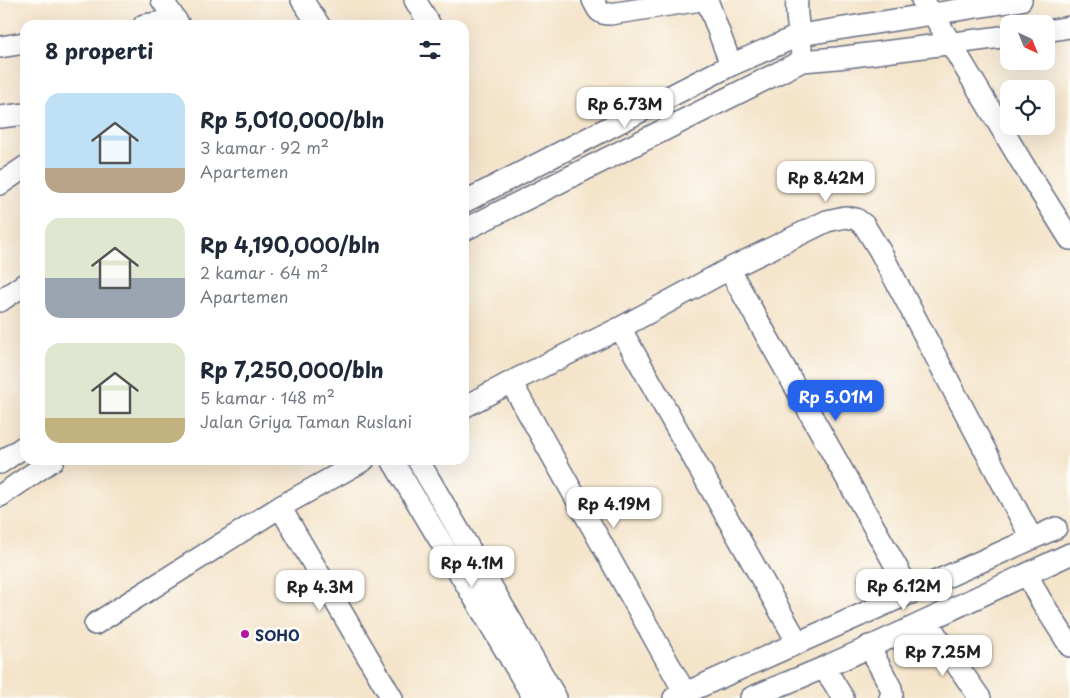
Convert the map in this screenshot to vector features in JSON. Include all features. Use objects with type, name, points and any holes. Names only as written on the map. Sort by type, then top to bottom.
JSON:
[{"type":"street","points":[[162,0],[175,20]]},
{"type":"street","points":[[302,0],[316,20]]},
{"type":"street","points":[[415,0],[427,20]]},
{"type":"street","points":[[592,0],[599,11],[604,14],[701,0]]},
{"type":"street","points":[[707,0],[731,66]]},
{"type":"street","points":[[797,0],[796,9],[802,60]]},
{"type":"street","points":[[469,199],[731,66],[800,35],[928,7],[1021,0]]},
{"type":"street","points":[[928,7],[1070,239]]},
{"type":"street","points":[[1055,30],[1070,27]]},
{"type":"street","points":[[469,227],[802,60],[836,58],[1000,37]]},
{"type":"street","points":[[0,47],[20,44]]},
{"type":"street","points":[[618,99],[627,118]]},
{"type":"street","points":[[0,117],[20,115]]},
{"type":"street","points":[[0,184],[20,170]]},
{"type":"street","points":[[469,404],[827,221],[846,217],[856,219],[864,225],[880,251],[1032,539]]},
{"type":"street","points":[[730,269],[911,593]]},
{"type":"street","points":[[0,301],[20,287]]},
{"type":"street","points":[[620,328],[798,643]]},
{"type":"street","points":[[511,382],[680,696],[1056,528]]},
{"type":"street","points":[[0,463],[20,449]]},
{"type":"street","points":[[0,496],[46,465]]},
{"type":"street","points":[[95,624],[280,507],[355,465]]},
{"type":"street","points":[[395,465],[455,565],[556,698]]},
{"type":"street","points":[[421,465],[474,555],[534,698]]},
{"type":"street","points":[[420,507],[439,495]]},
{"type":"street","points":[[280,507],[392,698]]},
{"type":"street","points":[[751,698],[786,691],[823,668],[869,646],[932,628],[1027,574],[1070,554]]},
{"type":"street","points":[[455,565],[474,555]]},
{"type":"street","points":[[1027,574],[1040,599],[1070,646]]},
{"type":"street","points":[[932,628],[980,698]]},
{"type":"street","points":[[869,646],[892,688],[890,698]]},
{"type":"street","points":[[823,668],[843,698]]},
{"type":"place","name":"SOHO","points":[[245,634]]}]
